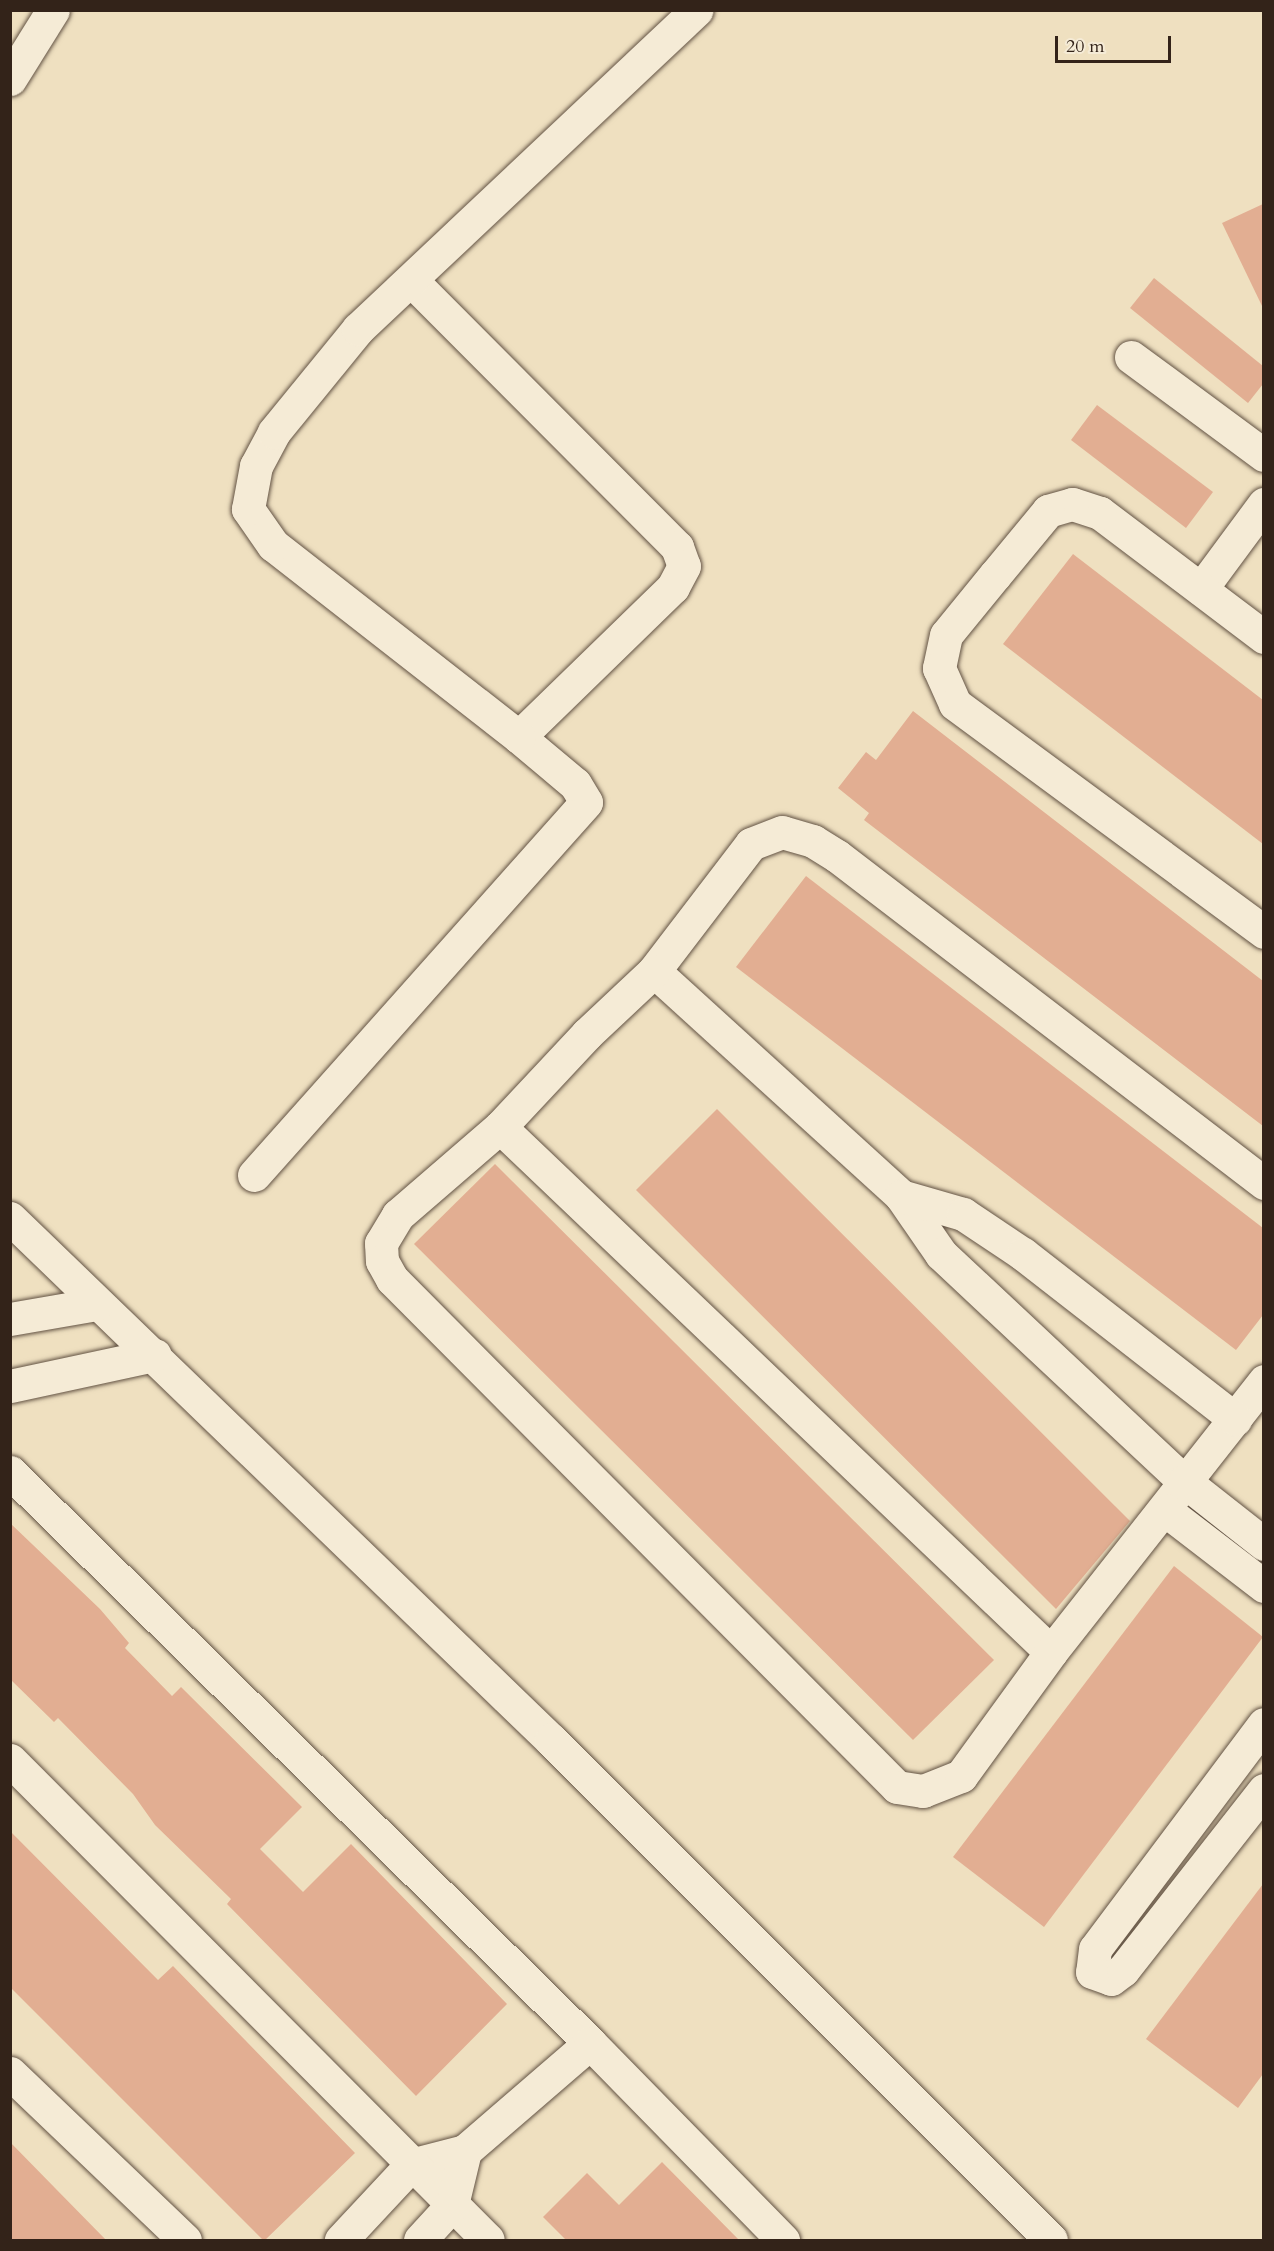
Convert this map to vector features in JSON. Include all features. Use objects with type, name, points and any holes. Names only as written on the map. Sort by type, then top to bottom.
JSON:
[{"type":"street","points":[[15,62],[53,10]]},
{"type":"street","points":[[254,1175],[586,802],[575,784],[519,737],[273,545],[248,509],[249,488],[274,432],[358,329],[681,16]]},
{"type":"street","points":[[411,280],[677,547],[684,566],[673,587],[519,737]]},
{"type":"street","points":[[1131,357],[1263,455]]},
{"type":"street","points":[[1263,637],[1100,513],[1072,504],[1048,511],[946,635],[939,668],[955,704],[1263,932]]},
{"type":"street","points":[[1201,589],[1263,504]]},
{"type":"street","points":[[1263,1183],[837,856],[793,833],[773,833],[750,844],[654,971],[587,1034],[500,1127],[398,1215],[381,1243],[382,1261],[392,1279],[897,1787],[923,1791],[962,1776],[1051,1652],[1165,1510],[1184,1481],[1263,1381]]},
{"type":"street","points":[[654,971],[901,1196],[941,1254],[1184,1481],[1263,1544]]},
{"type":"street","points":[[500,1127],[1051,1652]]},
{"type":"street","points":[[901,1196],[963,1214],[1023,1254],[1235,1419]]},
{"type":"street","points":[[10,1218],[97,1304],[155,1354],[551,1740],[1051,2241]]},
{"type":"street","points":[[10,1319],[97,1304]]},
{"type":"street","points":[[10,1386],[155,1354]]},
{"type":"street","points":[[10,1472],[590,2043],[783,2241]]},
{"type":"street","points":[[1165,1510],[1263,1587]]},
{"type":"street","points":[[1263,1724],[1095,1949],[1092,1972],[1111,1979],[1123,1970],[1263,1790]]},
{"type":"street","points":[[10,1760],[488,2241]]},
{"type":"street","points":[[340,2241],[411,2165],[465,2151],[590,2043]]},
{"type":"street","points":[[10,2073],[185,2241]]},
{"type":"street","points":[[420,2241],[452,2205],[465,2151]]},
{"type":"building","points":[[1263,204],[1263,308],[1222,223]]},
{"type":"building","points":[[1154,278],[1263,366],[1263,384],[1248,403],[1130,308]]},
{"type":"building","points":[[1097,405],[1213,492],[1186,528],[1071,440]]},
{"type":"building","points":[[1073,554],[1263,700],[1263,844],[1003,644]]},
{"type":"building","points":[[913,711],[1263,981],[1263,1126],[864,820],[869,813],[838,788],[866,752],[876,760]]},
{"type":"building","points":[[806,876],[1263,1228],[1263,1315],[1236,1350],[736,967]]},
{"type":"building","points":[[717,1109],[1130,1521],[1056,1609],[636,1190]]},
{"type":"building","points":[[495,1164],[994,1660],[913,1740],[414,1244]]},
{"type":"building","points":[[10,1523],[100,1609],[129,1643],[125,1648],[172,1696],[181,1687],[302,1807],[260,1849],[303,1892],[351,1844],[507,2004],[416,2096],[227,1904],[231,1899],[155,1825],[133,1794],[58,1718],[54,1722],[10,1679]]},
{"type":"building","points":[[1174,1566],[1263,1637],[1044,1927],[953,1857]]},
{"type":"building","points":[[10,1831],[158,1980],[173,1966],[355,2153],[264,2241],[10,1987]]},
{"type":"building","points":[[1263,1884],[1263,2074],[1238,2108],[1146,2039]]},
{"type":"building","points":[[10,2142],[55,2188],[107,2241],[10,2241]]},
{"type":"building","points":[[662,2162],[740,2241],[567,2241],[543,2217],[587,2173],[619,2205]]}]
